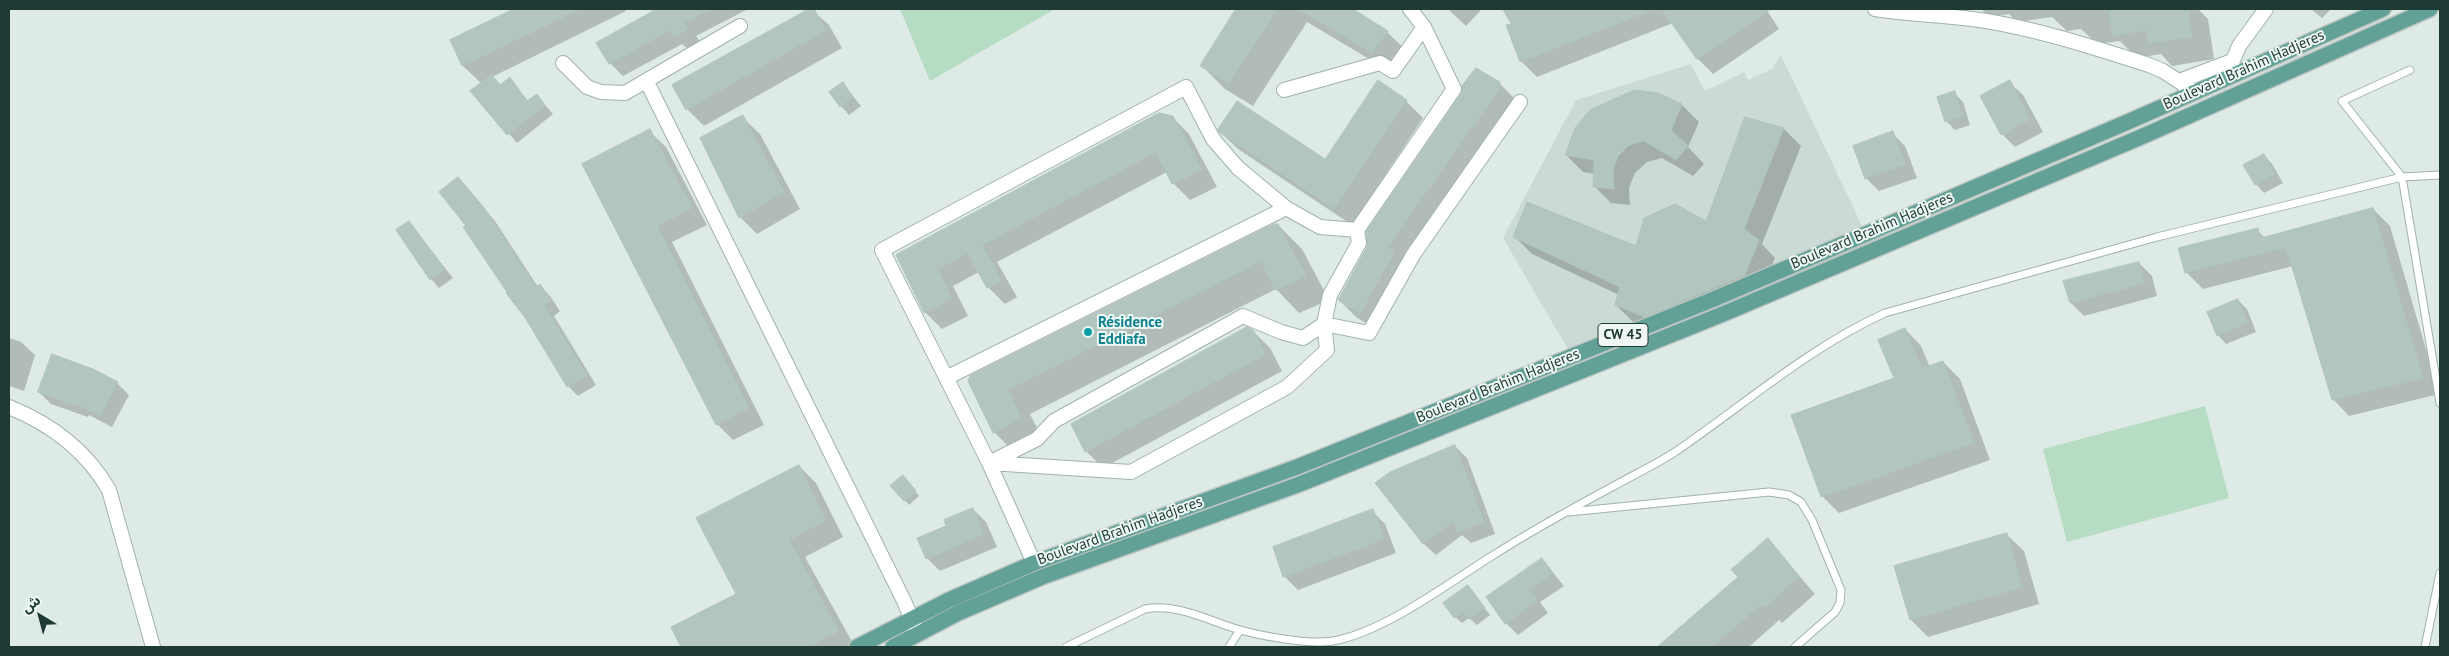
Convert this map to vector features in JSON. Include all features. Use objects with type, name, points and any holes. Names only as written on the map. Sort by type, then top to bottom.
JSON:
[{"type":"main road","name":"Boulevard Brahim Hadjeres","points":[[857,647],[912,619],[1034,563],[1297,467],[1714,299],[2383,9]]},
{"type":"main road","points":[[893,647],[966,610],[1042,577],[1300,484],[1723,314],[2215,104],[2430,9]]},
{"type":"main road","points":[[2202,89],[2215,104]]},
{"type":"street","points":[[989,463],[1132,472],[1287,387],[1327,350],[1324,324],[1330,295],[1359,243],[1357,230],[1454,89],[1424,27],[1410,9]]},
{"type":"street","points":[[1875,9],[1909,15],[1984,21],[2031,31],[2149,65],[2179,81],[2202,89]]},
{"type":"street","points":[[2225,79],[2232,61],[2266,9]]},
{"type":"street","points":[[563,63],[587,87],[601,92],[625,93],[647,82],[740,26]]},
{"type":"street","points":[[1284,90],[1380,63],[1393,71],[1424,27]]},
{"type":"street","points":[[2179,81],[2232,61]]},
{"type":"street","points":[[647,82],[918,634]]},
{"type":"street","points":[[1034,563],[989,463],[882,250],[1186,87],[1213,139],[1238,168],[1286,208],[1320,227],[1357,230]]},
{"type":"street","points":[[989,463],[1037,439],[1054,421],[1243,316],[1281,332],[1303,338],[1324,324],[1369,333],[1413,255],[1520,102]]},
{"type":"street","points":[[946,378],[1286,208]]},
{"type":"street","points":[[9,407],[46,425],[67,439],[100,474],[109,490],[153,647]]},
{"type":"lane","points":[[2410,70],[2342,100],[2402,177],[2440,403]]},
{"type":"lane","points":[[1066,647],[1144,609],[1158,607],[1173,608],[1240,630],[1307,642],[1333,641],[1366,631],[1404,611],[1531,531],[1673,453],[1761,387],[1864,323],[1885,313],[2157,237],[2402,177],[2440,175]]},
{"type":"lane","points":[[1566,512],[1769,492],[1789,495],[1801,502],[1812,520],[1841,590],[1840,603],[1834,612],[1795,647]]},
{"type":"lane","points":[[2425,647],[2440,573]]},
{"type":"lane","points":[[1229,647],[1240,630]]},
{"type":"shaded area","points":[[1781,55],[1864,230],[1573,358],[1503,238],[1576,100],[1691,64],[1705,91],[1744,72],[1748,80],[1772,69]]},
{"type":"green space","points":[[900,9],[1055,9],[930,81]]},
{"type":"green space","points":[[2205,406],[2229,498],[2067,542],[2043,449]]},
{"type":"building","points":[[514,9],[580,9],[462,66],[450,40]]},
{"type":"building","points":[[657,9],[711,9],[684,23],[689,29],[674,37],[670,30],[609,64],[596,43]]},
{"type":"building","points":[[809,9],[814,9],[826,30],[686,110],[672,85]]},
{"type":"building","points":[[1236,9],[1277,9],[1229,83],[1200,66]]},
{"type":"building","points":[[1298,9],[1353,9],[1388,31],[1372,52]]},
{"type":"building","points":[[1503,9],[1652,10],[1520,62],[1506,25],[1511,24]]},
{"type":"building","points":[[1662,9],[1771,9],[1697,59]]},
{"type":"building","points":[[2109,9],[2188,9],[2192,37],[2148,43],[2146,30],[2113,36]]},
{"type":"building","points":[[1476,68],[1500,82],[1500,88],[1387,247],[1394,252],[1360,314],[1338,300],[1367,247],[1366,232],[1461,94],[1462,86]]},
{"type":"building","points":[[492,75],[500,85],[510,77],[527,101],[537,94],[545,105],[507,135],[470,91]]},
{"type":"building","points":[[1378,80],[1407,100],[1334,209],[1219,132],[1218,129],[1237,101],[1325,159]]},
{"type":"building","points":[[2010,80],[2030,119],[2001,135],[1980,96]]},
{"type":"building","points":[[843,82],[853,97],[840,107],[829,92]]},
{"type":"building","points":[[1635,90],[1658,93],[1682,104],[1671,130],[1688,146],[1676,160],[1644,141],[1629,145],[1618,156],[1613,170],[1614,189],[1593,187],[1594,160],[1565,155],[1575,128],[1590,110]]},
{"type":"building","points":[[1955,91],[1962,116],[1945,122],[1937,97]]},
{"type":"building","points":[[1159,113],[1173,116],[1202,170],[1172,184],[1156,152],[982,245],[1001,280],[987,288],[967,253],[938,269],[952,299],[924,313],[896,255]]},
{"type":"building","points":[[743,115],[784,192],[739,218],[700,138]]},
{"type":"building","points":[[1745,117],[1784,128],[1744,229],[1759,240],[1745,275],[1645,317],[1615,305],[1620,287],[1513,237],[1527,202],[1636,246],[1644,218],[1675,204],[1706,221]]},
{"type":"building","points":[[650,129],[692,208],[657,226],[749,408],[716,425],[582,164]]},
{"type":"building","points":[[1893,131],[1905,164],[1865,179],[1853,146]]},
{"type":"building","points":[[2264,154],[2275,174],[2255,185],[2243,165]]},
{"type":"building","points":[[458,177],[485,209],[536,287],[540,284],[551,300],[544,305],[587,375],[567,387],[526,319],[506,293],[463,227],[466,226],[439,192]]},
{"type":"building","points":[[2373,208],[2423,378],[2332,400],[2286,247],[2185,273],[2178,248],[2258,228],[2260,238]]},
{"type":"building","points":[[409,221],[445,269],[430,280],[396,230]]},
{"type":"building","name":"Résidence Eddiafa","points":[[1274,224],[1278,224],[1306,276],[1275,290],[1261,261],[1008,390],[1021,418],[993,433],[968,381],[970,376]]},
{"type":"building","points":[[2139,262],[2145,283],[2070,303],[2063,281]]},
{"type":"building","points":[[2238,299],[2248,323],[2217,336],[2207,312]]},
{"type":"building","points":[[1247,327],[1253,330],[1266,354],[1085,452],[1071,424]]},
{"type":"building","points":[[1905,328],[1922,368],[1943,361],[1974,443],[1821,497],[1791,415],[1894,378],[1878,340]]},
{"type":"building","points":[[52,354],[93,369],[118,382],[100,416],[77,404],[77,406],[38,392]]},
{"type":"building","points":[[1455,445],[1484,522],[1458,532],[1453,521],[1423,544],[1375,483],[1390,472]]},
{"type":"building","points":[[799,465],[826,520],[789,540],[839,631],[808,647],[681,647],[671,627],[736,594],[696,518]]},
{"type":"building","points":[[903,475],[916,491],[904,501],[890,486]]},
{"type":"building","points":[[973,508],[984,534],[926,559],[917,538],[946,526],[944,520]]},
{"type":"building","points":[[1373,509],[1384,539],[1283,577],[1273,547]]},
{"type":"building","points":[[2007,533],[2022,587],[1910,620],[1894,566]]},
{"type":"building","points":[[1768,538],[1799,576],[1765,607],[1761,604],[1712,647],[1657,647],[1738,577],[1731,570]]},
{"type":"building","points":[[1542,558],[1553,573],[1529,590],[1537,601],[1505,624],[1486,597]]},
{"type":"building","points":[[1468,585],[1485,608],[1469,619],[1463,611],[1454,618],[1443,603]]},
{"type":"place","name":"Résidence Eddiafa","points":[[1088,332]]}]
